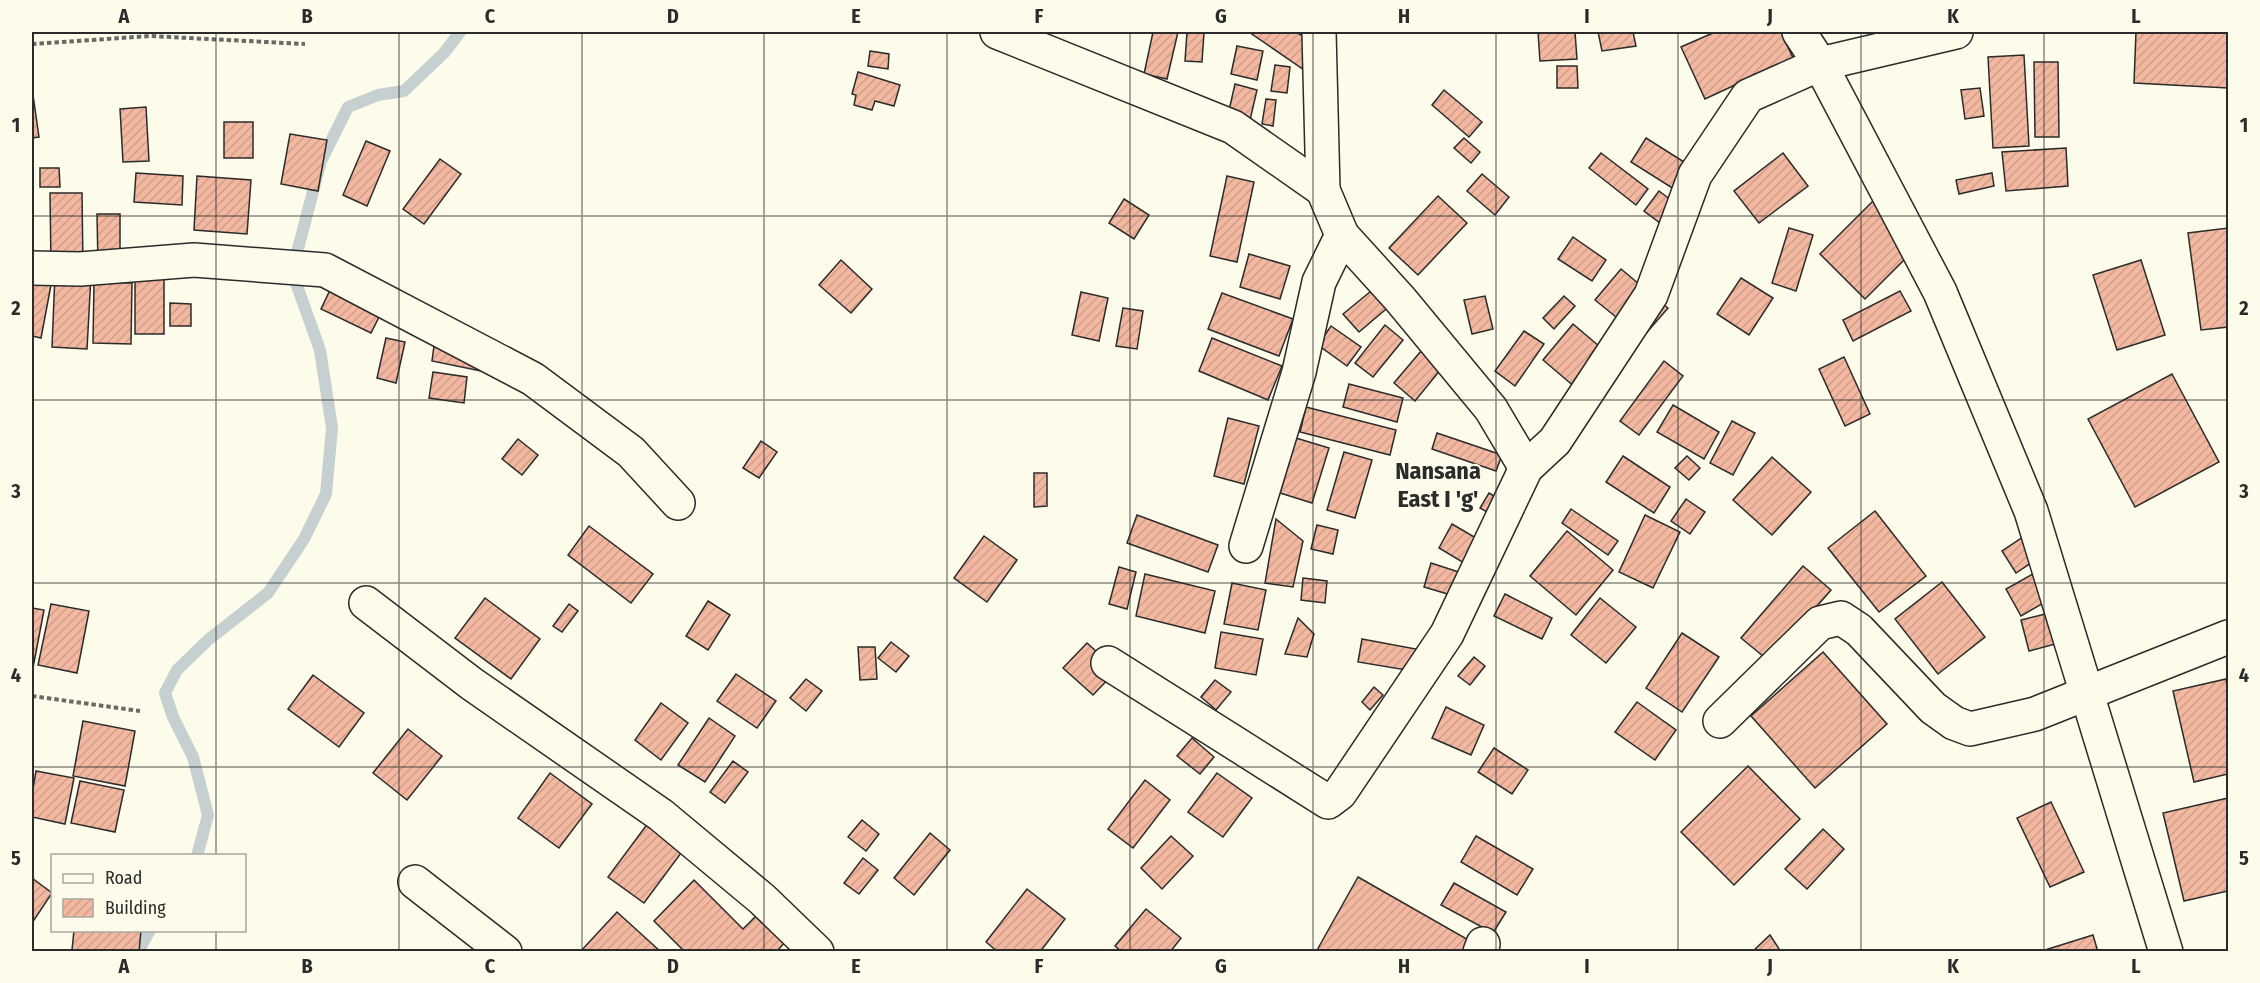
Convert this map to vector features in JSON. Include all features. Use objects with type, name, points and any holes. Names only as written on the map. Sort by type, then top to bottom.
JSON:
[{"type":"street","points":[[997,32],[1233,126],[1323,190]]},
{"type":"street","points":[[1319,32],[1323,190],[1342,235],[1400,299],[1491,410],[1526,468]]},
{"type":"street","points":[[1799,32],[1820,63],[1940,292],[2031,511],[2166,951]]},
{"type":"street","points":[[1108,663],[1328,802],[1340,793],[1447,634],[1526,468],[1555,441],[1651,295],[1695,175],[1748,96],[1820,63],[1956,32]]},
{"type":"street","points":[[1246,546],[1299,372],[1319,282],[1342,235]]},
{"type":"street","points":[[32,268],[80,269],[194,260],[325,270],[533,379],[631,452],[678,503]]},
{"type":"street","points":[[366,603],[472,684],[661,815],[762,899],[817,951]]},
{"type":"street","points":[[1720,721],[1820,623],[1841,618],[1859,630],[1933,708],[1954,723],[1970,729],[2035,714],[2229,637]]},
{"type":"street","points":[[415,882],[506,951]]},
{"type":"path","points":[[32,44],[150,36],[305,44]]},
{"type":"path","points":[[32,696],[140,711]]},
{"type":"building","points":[[1153,32],[1178,32],[1167,79],[1144,74]]},
{"type":"building","points":[[1187,32],[1204,32],[1202,62],[1185,61]]},
{"type":"building","points":[[1249,32],[1296,32],[1323,50],[1307,72]]},
{"type":"building","points":[[1538,32],[1575,32],[1577,59],[1540,61]]},
{"type":"building","points":[[1598,32],[1633,32],[1636,46],[1602,51]]},
{"type":"building","points":[[1715,32],[1781,32],[1793,58],[1705,99],[1681,47]]},
{"type":"building","points":[[2136,32],[2228,32],[2228,88],[2134,83]]},
{"type":"building","points":[[1237,46],[1263,51],[1257,80],[1231,74]]},
{"type":"building","points":[[870,51],[889,54],[888,69],[868,66]]},
{"type":"building","points":[[2024,55],[2029,146],[1993,148],[1988,57]]},
{"type":"building","points":[[2034,62],[2058,62],[2059,137],[2035,137]]},
{"type":"building","points":[[1275,65],[1290,67],[1287,93],[1271,91]]},
{"type":"building","points":[[1557,66],[1577,66],[1578,88],[1557,88]]},
{"type":"building","points":[[858,72],[900,85],[894,106],[875,101],[872,110],[854,105],[856,95],[852,94]]},
{"type":"building","points":[[1235,84],[1257,90],[1250,120],[1228,115]]},
{"type":"building","points":[[32,88],[39,137],[32,138]]},
{"type":"building","points":[[1980,88],[1984,116],[1965,119],[1961,90]]},
{"type":"building","points":[[1444,90],[1482,122],[1469,137],[1432,105]]},
{"type":"building","points":[[1266,99],[1276,100],[1273,126],[1262,124]]},
{"type":"building","points":[[146,107],[149,161],[123,162],[120,109]]},
{"type":"building","points":[[224,122],[253,122],[253,158],[224,158]]},
{"type":"building","points":[[290,134],[327,140],[318,191],[281,184]]},
{"type":"building","points":[[1464,138],[1480,152],[1471,163],[1454,148]]},
{"type":"building","points":[[1646,138],[1692,167],[1677,191],[1631,162]]},
{"type":"building","points":[[366,141],[390,151],[367,206],[343,195]]},
{"type":"building","points":[[2066,148],[2068,186],[2006,191],[2002,152]]},
{"type":"building","points":[[1601,153],[1648,189],[1636,205],[1589,168]]},
{"type":"building","points":[[1783,153],[1808,186],[1759,223],[1734,191]]},
{"type":"building","points":[[440,159],[461,174],[424,224],[403,209]]},
{"type":"building","points":[[40,168],[59,168],[60,187],[40,187]]},
{"type":"building","points":[[136,173],[183,176],[182,205],[134,202]]},
{"type":"building","points":[[1992,173],[1994,186],[1959,194],[1956,180]]},
{"type":"building","points":[[1482,174],[1509,197],[1495,215],[1467,191]]},
{"type":"building","points":[[197,176],[251,180],[247,234],[194,230]]},
{"type":"building","points":[[1227,176],[1254,182],[1237,262],[1210,256]]},
{"type":"building","points":[[1659,191],[1695,218],[1680,238],[1644,211]]},
{"type":"building","points":[[50,193],[82,193],[83,266],[51,266]]},
{"type":"building","points":[[1438,196],[1467,223],[1418,275],[1389,248]]},
{"type":"building","points":[[1124,199],[1149,215],[1134,239],[1109,223]]},
{"type":"building","points":[[1873,201],[1918,246],[1865,299],[1820,254]]},
{"type":"building","points":[[97,214],[120,214],[120,265],[98,265]]},
{"type":"building","points":[[1789,228],[1813,235],[1796,291],[1772,283]]},
{"type":"building","points":[[2228,228],[2228,327],[2201,330],[2188,233]]},
{"type":"building","points":[[1573,237],[1606,260],[1592,281],[1558,259]]},
{"type":"building","points":[[1249,254],[1290,266],[1280,299],[1240,287]]},
{"type":"building","points":[[841,260],[872,289],[851,313],[819,285]]},
{"type":"building","points":[[2141,260],[2165,335],[2117,350],[2093,275]]},
{"type":"building","points":[[135,267],[164,267],[164,334],[135,334]]},
{"type":"building","points":[[1621,269],[1668,308],[1642,338],[1595,300]]},
{"type":"building","points":[[55,274],[91,276],[87,349],[52,347]]},
{"type":"building","points":[[1741,278],[1773,298],[1749,335],[1717,314]]},
{"type":"building","points":[[32,281],[51,285],[41,338],[32,336]]},
{"type":"building","points":[[94,282],[132,283],[131,344],[93,343]]},
{"type":"building","points":[[1376,287],[1391,305],[1359,332],[1343,314]]},
{"type":"building","points":[[331,288],[381,313],[371,333],[321,309]]},
{"type":"building","points":[[1900,291],[1911,311],[1853,341],[1843,320]]},
{"type":"building","points":[[1081,292],[1108,298],[1099,341],[1072,335]]},
{"type":"building","points":[[1222,293],[1293,319],[1279,356],[1208,329]]},
{"type":"building","points":[[1485,296],[1493,329],[1472,334],[1464,300]]},
{"type":"building","points":[[1564,296],[1575,306],[1554,329],[1543,318]]},
{"type":"building","points":[[170,303],[191,304],[191,326],[170,326]]},
{"type":"building","points":[[1123,308],[1143,311],[1137,349],[1116,346]]},
{"type":"building","points":[[1573,324],[1619,363],[1589,399],[1543,360]]},
{"type":"building","points":[[1385,325],[1403,340],[1373,377],[1355,363]]},
{"type":"building","points":[[1331,326],[1361,347],[1347,366],[1318,345]]},
{"type":"building","points":[[1524,331],[1544,344],[1515,386],[1495,371]]},
{"type":"building","points":[[386,338],[405,342],[396,383],[377,378]]},
{"type":"building","points":[[1212,338],[1282,366],[1268,400],[1199,371]]},
{"type":"building","points":[[434,346],[486,372],[432,361]]},
{"type":"building","points":[[1421,351],[1441,369],[1415,401],[1394,383]]},
{"type":"building","points":[[1844,357],[1870,414],[1845,426],[1819,369]]},
{"type":"building","points":[[1664,361],[1683,376],[1639,435],[1620,421]]},
{"type":"building","points":[[433,372],[467,377],[464,403],[429,398]]},
{"type":"building","points":[[2172,374],[2219,462],[2135,507],[2088,419]]},
{"type":"building","points":[[1349,384],[1403,398],[1397,422],[1343,407]]},
{"type":"building","points":[[1673,405],[1719,432],[1704,459],[1657,432]]},
{"type":"building","points":[[1306,407],[1396,430],[1390,455],[1300,432]]},
{"type":"building","points":[[1228,418],[1259,426],[1244,484],[1214,476]]},
{"type":"building","points":[[1732,421],[1755,433],[1733,475],[1710,463]]},
{"type":"building","points":[[1437,433],[1502,455],[1496,471],[1432,449]]},
{"type":"building","points":[[1296,438],[1329,448],[1312,503],[1280,493]]},
{"type":"building","points":[[518,439],[538,455],[522,475],[502,459]]},
{"type":"building","points":[[761,441],[777,452],[759,478],[743,468]]},
{"type":"building","points":[[1344,452],[1372,460],[1355,518],[1327,510]]},
{"type":"building","points":[[1623,456],[1670,487],[1654,513],[1606,482]]},
{"type":"building","points":[[1687,456],[1700,468],[1689,480],[1675,468]]},
{"type":"building","points":[[1772,457],[1811,492],[1772,535],[1733,500]]},
{"type":"building","points":[[1034,473],[1047,473],[1047,506],[1034,507]]},
{"type":"building","points":[[1489,493],[1519,511],[1510,525],[1480,508]]},
{"type":"building","points":[[1686,499],[1705,512],[1690,534],[1671,521]]},
{"type":"building","points":[[1571,509],[1618,541],[1608,555],[1562,523]]},
{"type":"building","points":[[1875,511],[1926,576],[1879,612],[1828,548]]},
{"type":"building","points":[[1137,515],[1218,545],[1208,572],[1127,543]]},
{"type":"building","points":[[1645,515],[1680,532],[1653,588],[1619,572]]},
{"type":"building","points":[[1276,519],[1303,541],[1293,587],[1265,583]]},
{"type":"building","points":[[1452,524],[1493,548],[1479,572],[1439,548]]},
{"type":"building","points":[[1317,525],[1338,530],[1333,554],[1311,549]]},
{"type":"building","points":[[589,526],[653,574],[631,603],[568,555]]},
{"type":"building","points":[[2038,527],[2052,549],[2016,573],[2002,551]]},
{"type":"building","points":[[1567,531],[1613,570],[1576,615],[1530,576]]},
{"type":"building","points":[[984,536],[1017,560],[987,602],[954,578]]},
{"type":"building","points":[[1431,563],[1468,575],[1461,598],[1424,587]]},
{"type":"building","points":[[2049,565],[2064,591],[2021,616],[2006,589]]},
{"type":"building","points":[[1803,566],[1831,590],[1769,661],[1741,638]]},
{"type":"building","points":[[1119,567],[1136,572],[1127,609],[1109,604]]},
{"type":"building","points":[[1145,574],[1215,591],[1205,633],[1136,616]]},
{"type":"building","points":[[1303,578],[1327,581],[1325,603],[1301,600]]},
{"type":"building","points":[[1942,582],[1985,637],[1938,674],[1895,619]]},
{"type":"building","points":[[1232,583],[1266,590],[1258,630],[1224,624]]},
{"type":"building","points":[[1505,594],[1552,618],[1542,639],[1494,616]]},
{"type":"building","points":[[485,598],[540,639],[511,679],[455,638]]},
{"type":"building","points":[[1600,598],[1636,627],[1606,663],[1571,635]]},
{"type":"building","points":[[708,601],[730,615],[708,650],[686,636]]},
{"type":"building","points":[[51,604],[89,611],[77,673],[38,665]]},
{"type":"building","points":[[569,604],[578,611],[562,632],[553,626]]},
{"type":"building","points":[[32,608],[44,610],[32,673]]},
{"type":"building","points":[[2066,609],[2074,639],[2029,651],[2021,620]]},
{"type":"building","points":[[1298,618],[1314,634],[1307,657],[1285,654]]},
{"type":"building","points":[[1221,632],[1263,639],[1256,675],[1215,668]]},
{"type":"building","points":[[1682,633],[1719,657],[1682,712],[1646,688]]},
{"type":"building","points":[[1362,639],[1416,649],[1412,671],[1358,662]]},
{"type":"building","points":[[891,642],[909,656],[896,672],[878,658]]},
{"type":"building","points":[[1087,643],[1117,670],[1093,695],[1063,668]]},
{"type":"building","points":[[858,647],[875,647],[877,679],[860,680]]},
{"type":"building","points":[[1823,652],[1887,724],[1815,788],[1751,716]]},
{"type":"building","points":[[1474,657],[1485,666],[1470,685],[1458,676]]},
{"type":"building","points":[[736,674],[776,701],[757,728],[717,701]]},
{"type":"building","points":[[313,675],[364,713],[339,747],[288,709]]},
{"type":"building","points":[[806,679],[822,691],[806,711],[790,698]]},
{"type":"building","points":[[2226,679],[2228,774],[2194,782],[2173,691]]},
{"type":"building","points":[[1215,680],[1231,692],[1216,710],[1201,697]]},
{"type":"building","points":[[1374,687],[1383,695],[1370,710],[1362,702]]},
{"type":"building","points":[[1637,702],[1676,730],[1655,760],[1615,732]]},
{"type":"building","points":[[661,703],[688,723],[661,760],[635,740]]},
{"type":"building","points":[[1446,707],[1484,725],[1471,755],[1432,738]]},
{"type":"building","points":[[709,718],[735,736],[705,782],[678,765]]},
{"type":"building","points":[[83,721],[135,731],[125,786],[73,776]]},
{"type":"building","points":[[408,729],[442,756],[407,800],[373,773]]},
{"type":"building","points":[[1192,738],[1214,757],[1200,774],[1177,756]]},
{"type":"building","points":[[1494,748],[1528,770],[1512,794],[1478,772]]},
{"type":"building","points":[[733,761],[748,772],[725,803],[710,792]]},
{"type":"building","points":[[1748,766],[1800,819],[1734,885],[1681,832]]},
{"type":"building","points":[[36,771],[74,778],[65,824],[32,817],[32,795]]},
{"type":"building","points":[[550,773],[592,804],[559,848],[518,818]]},
{"type":"building","points":[[1217,773],[1252,798],[1223,837],[1188,812]]},
{"type":"building","points":[[1145,780],[1170,800],[1133,848],[1108,829]]},
{"type":"building","points":[[80,781],[124,790],[115,832],[71,823]]},
{"type":"building","points":[[2228,798],[2228,891],[2184,901],[2163,813]]},
{"type":"building","points":[[2051,802],[2084,872],[2050,887],[2017,818]]},
{"type":"building","points":[[654,815],[690,841],[644,903],[608,877]]},
{"type":"building","points":[[862,820],[879,834],[866,851],[848,837]]},
{"type":"building","points":[[1823,829],[1844,849],[1807,889],[1785,869]]},
{"type":"building","points":[[930,833],[950,850],[914,895],[894,878]]},
{"type":"building","points":[[1171,836],[1193,856],[1162,889],[1141,868]]},
{"type":"building","points":[[1476,836],[1533,869],[1517,895],[1461,862]]},
{"type":"building","points":[[863,858],[878,870],[859,894],[844,883]]},
{"type":"building","points":[[1358,877],[1472,942],[1467,952],[1316,952]]},
{"type":"building","points":[[32,878],[51,894],[32,923]]},
{"type":"building","points":[[694,880],[743,929],[760,912],[787,940],[776,952],[685,952],[654,921]]},
{"type":"building","points":[[1454,883],[1506,912],[1493,933],[1441,905]]},
{"type":"building","points":[[1027,889],[1065,919],[1040,952],[998,952],[986,942]]},
{"type":"building","points":[[1146,909],[1181,938],[1170,952],[1122,952],[1115,946]]},
{"type":"building","points":[[617,912],[661,952],[580,952]]},
{"type":"building","points":[[74,932],[141,932],[139,952],[72,950]]},
{"type":"building","points":[[1770,935],[1781,952],[1752,952]]},
{"type":"building","points":[[2093,935],[2098,952],[2046,952],[2045,950]]},
{"type":"waterway","points":[[198,854],[208,815],[193,757],[173,717],[165,693],[177,670],[208,640],[268,593],[304,539],[326,494],[332,428],[320,350],[296,283],[294,264],[321,161],[348,107],[378,95],[404,91],[444,53],[460,32]]},
{"type":"waterway","points":[[138,952],[149,932]]},
{"type":"district","name":"Nansana East I 'g'","points":[[1438,485]]}]
